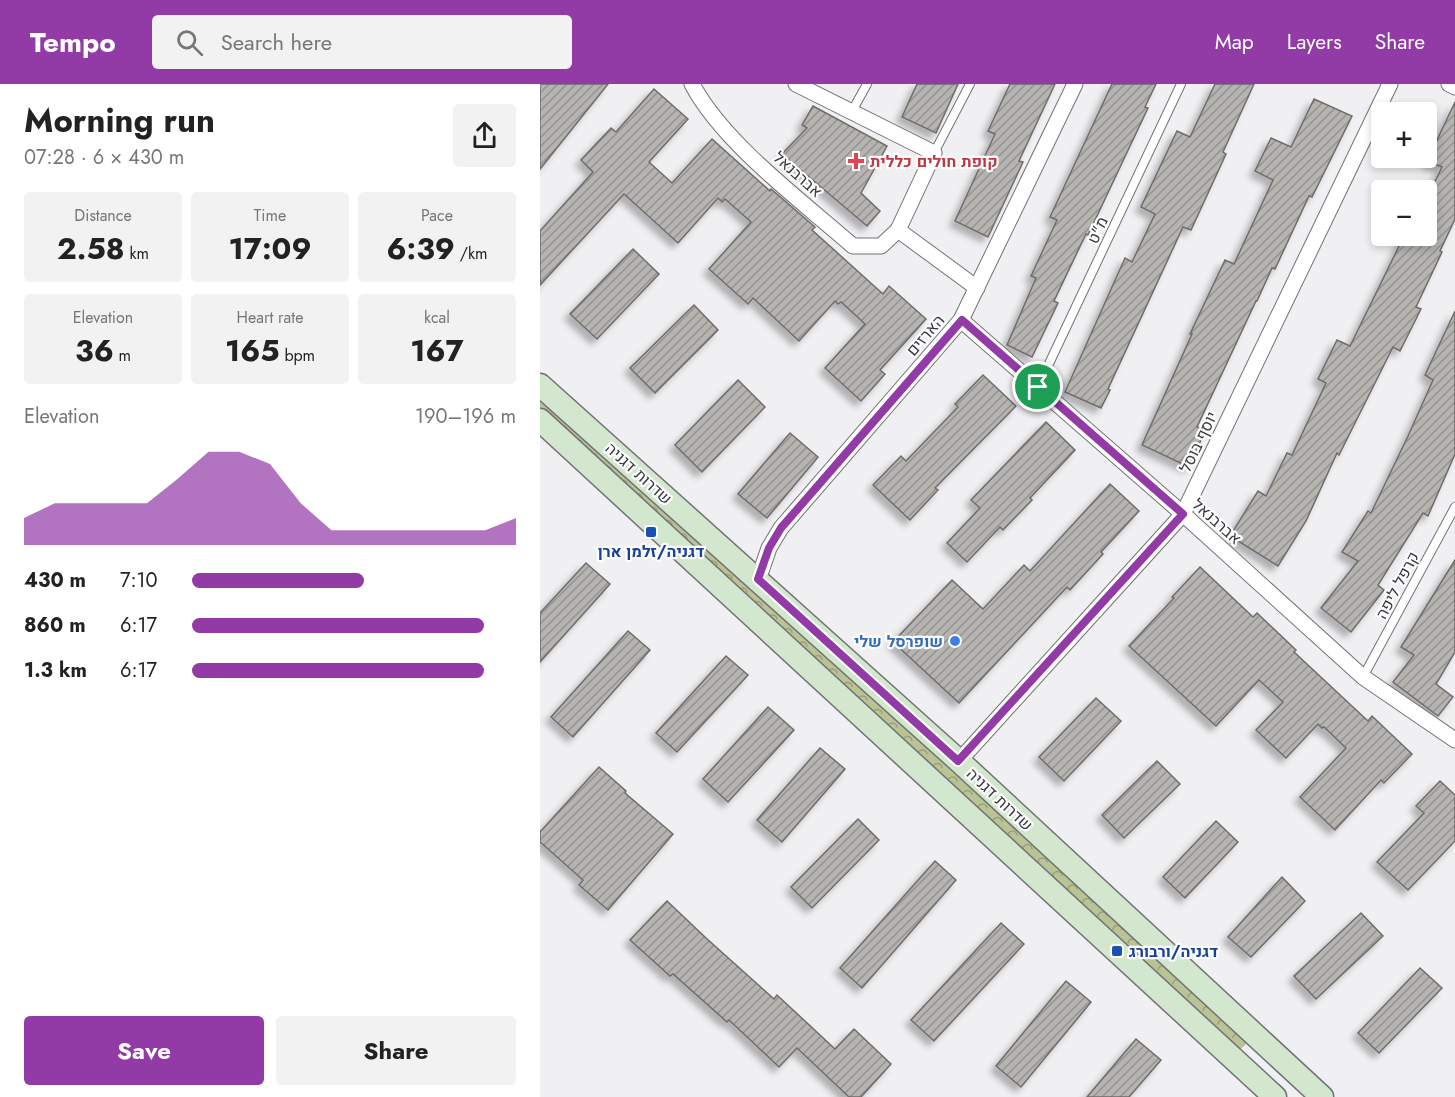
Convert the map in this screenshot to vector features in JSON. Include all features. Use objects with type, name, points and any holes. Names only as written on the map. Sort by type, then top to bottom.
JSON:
[{"type":"street","name":"אברבנאל","points":[[692,84],[699,97],[733,138],[768,172],[853,246],[881,246],[898,230]]},
{"type":"street","points":[[796,84],[934,153],[898,230],[977,288]]},
{"type":"street","name":"הארזים","points":[[758,579],[769,548],[781,528],[962,320],[1075,84]]},
{"type":"street","name":"יוסף בוסל","points":[[958,761],[1183,514],[1390,84]]},
{"type":"street","points":[[1449,84],[1455,87]]},
{"type":"street","name":"אברבנאל","points":[[962,320],[1183,514],[1363,677],[1455,740]]},
{"type":"street","name":"שדרות דגניה","points":[[540,385],[958,761],[1322,1097]]},
{"type":"street","name":"שדרות דגניה","points":[[540,420],[1275,1097]]},
{"type":"lane","points":[[851,113],[867,84]]},
{"type":"lane","points":[[934,153],[970,84]]},
{"type":"lane","name":"מ\"ט","points":[[1038,387],[1181,84]]},
{"type":"lane","name":"קרפל ליפה","points":[[1363,677],[1455,507]]},
{"type":"green space","points":[[540,391],[1254,1037],[1234,1055],[540,412]]},
{"type":"building","points":[[540,84],[608,84],[540,169]]},
{"type":"building","points":[[917,84],[958,84],[936,133],[902,117]]},
{"type":"building","points":[[1010,84],[1055,84],[1019,161],[1023,162],[988,237],[955,221],[995,134],[988,131]]},
{"type":"building","points":[[1112,84],[1156,84],[1145,107],[1148,108],[1054,301],[1058,303],[1032,357],[1007,345],[1036,278],[1031,276],[1057,220],[1050,217]]},
{"type":"building","points":[[1215,84],[1254,84],[1223,152],[1226,154],[1191,230],[1183,227],[1101,408],[1065,392],[1125,258],[1132,262],[1155,214],[1141,207],[1177,131],[1190,137]]},
{"type":"building","points":[[654,89],[688,119],[649,162],[672,183],[712,139],[770,191],[771,189],[815,227],[812,230],[883,294],[889,286],[926,319],[880,370],[885,374],[861,401],[825,368],[865,324],[841,302],[838,304],[835,301],[799,341],[753,298],[748,304],[709,269],[751,222],[725,199],[722,202],[718,198],[678,243],[624,194],[540,285],[540,231],[593,172],[581,160],[611,128],[616,132]]},
{"type":"building","points":[[1314,99],[1352,116],[1312,197],[1309,196],[1275,269],[1272,268],[1197,427],[1205,431],[1189,467],[1142,445],[1225,260],[1234,264],[1273,180],[1255,171],[1271,138],[1291,147]]},
{"type":"building","points":[[1455,102],[1455,219],[1416,307],[1421,309],[1400,351],[1393,347],[1339,455],[1337,453],[1306,521],[1278,566],[1230,536],[1258,491],[1266,496],[1287,453],[1292,455],[1326,383],[1318,379],[1337,340],[1350,346],[1399,246],[1437,246],[1436,180],[1442,167],[1437,165],[1437,140]]},
{"type":"building","name":"קופת חולים כללית","points":[[813,106],[887,146],[861,193],[880,211],[867,226],[782,154],[807,128],[802,125]]},
{"type":"building","points":[[633,249],[659,274],[597,339],[570,314]]},
{"type":"building","points":[[694,305],[718,330],[655,393],[630,368]]},
{"type":"building","points":[[1455,311],[1455,454],[1428,516],[1423,513],[1378,585],[1384,590],[1351,632],[1321,608],[1358,561],[1342,552],[1368,511],[1371,513],[1408,436],[1433,380],[1425,375]]},
{"type":"building","points":[[983,375],[1016,406],[935,488],[938,490],[910,520],[873,485],[901,456],[906,461],[958,407],[955,404]]},
{"type":"building","points":[[738,380],[765,407],[702,472],[675,445]]},
{"type":"building","points":[[1046,422],[1075,450],[1030,498],[1032,500],[1003,530],[1000,527],[967,562],[947,543],[980,508],[971,500]]},
{"type":"building","points":[[790,433],[818,457],[767,518],[738,494]]},
{"type":"building","points":[[1110,484],[1139,511],[1070,590],[1067,587],[959,703],[893,642],[952,580],[983,609],[1024,565],[1030,571]]},
{"type":"building","points":[[1455,560],[1455,652],[1436,684],[1453,697],[1438,716],[1393,682],[1414,655],[1401,647]]},
{"type":"building","points":[[586,563],[610,584],[540,662],[540,613]]},
{"type":"building","points":[[1200,567],[1253,617],[1257,613],[1296,650],[1294,652],[1368,721],[1372,716],[1412,754],[1384,783],[1381,780],[1335,830],[1300,797],[1346,748],[1324,727],[1318,724],[1286,758],[1256,730],[1283,702],[1259,680],[1216,726],[1129,646]]},
{"type":"building","points":[[628,631],[650,650],[573,737],[551,717]]},
{"type":"building","points":[[726,656],[748,675],[677,752],[656,733]]},
{"type":"building","points":[[1096,698],[1121,721],[1064,781],[1039,757]]},
{"type":"building","points":[[768,707],[794,730],[728,802],[703,779]]},
{"type":"building","points":[[820,748],[845,769],[782,842],[757,820]]},
{"type":"building","points":[[1157,761],[1180,784],[1124,838],[1102,815]]},
{"type":"building","points":[[599,767],[626,791],[625,793],[673,834],[608,910],[579,885],[583,880],[540,842],[540,832]]},
{"type":"building","points":[[1440,781],[1455,795],[1455,841],[1408,890],[1377,862],[1424,813],[1416,806]]},
{"type":"building","points":[[858,819],[879,840],[812,908],[791,887]]},
{"type":"building","points":[[1216,821],[1238,842],[1185,898],[1163,877]]},
{"type":"building","points":[[935,861],[956,880],[862,988],[840,968]]},
{"type":"building","points":[[1282,877],[1305,901],[1251,957],[1228,937]]},
{"type":"building","points":[[667,901],[774,999],[777,995],[835,1049],[854,1029],[891,1064],[861,1097],[849,1097],[797,1048],[779,1067],[729,1020],[727,1022],[673,974],[670,976],[630,940]]},
{"type":"building","points":[[1361,913],[1383,936],[1316,999],[1294,976]]},
{"type":"building","points":[[1001,923],[1024,944],[934,1041],[911,1020]]},
{"type":"building","points":[[1420,968],[1442,988],[1379,1053],[1358,1033]]},
{"type":"building","points":[[1066,981],[1091,1002],[1021,1087],[996,1066]]},
{"type":"building","points":[[1136,1039],[1161,1060],[1129,1097],[1087,1097]]},
{"type":"place","name":"קופת חולים כללית","points":[[856,161]]},
{"type":"place","name":"דגניה/זלמן ארן","points":[[651,532]]},
{"type":"place","name":"שופרסל שלי","points":[[955,641]]},
{"type":"place","name":"דגניה/ורבורג","points":[[1117,951]]},
{"type":"route","points":[[962,320],[1038,387],[1183,514],[958,761],[758,579],[769,548],[781,528],[962,320]]}]
